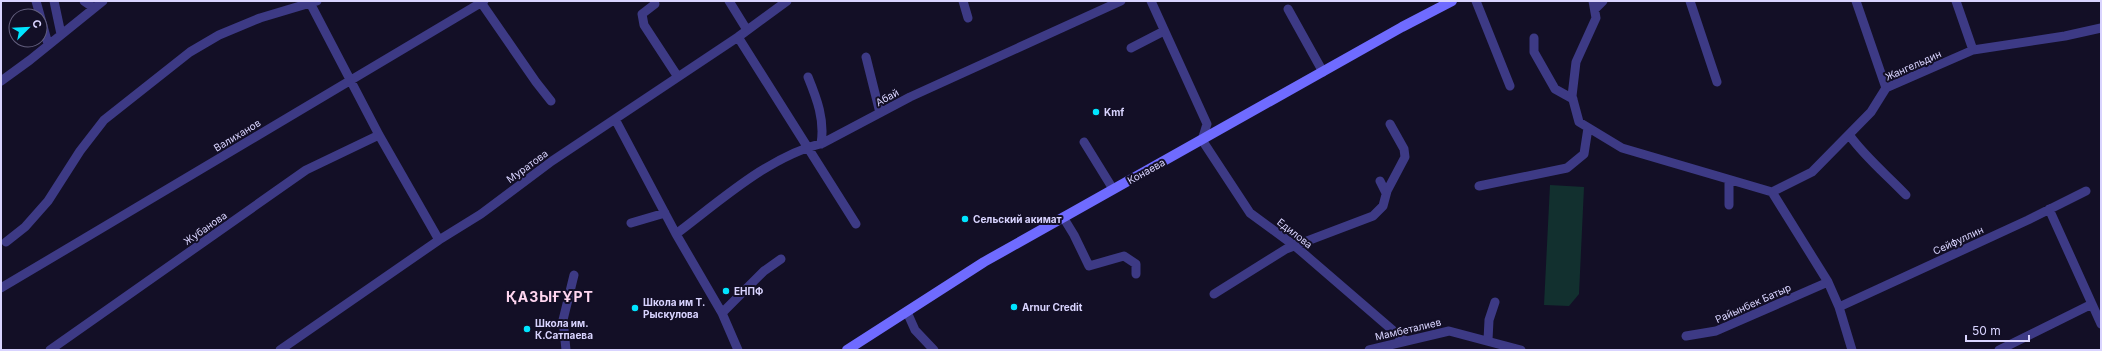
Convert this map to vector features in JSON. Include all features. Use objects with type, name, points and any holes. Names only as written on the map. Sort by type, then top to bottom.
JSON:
[{"type":"main road","name":"Конаева","points":[[847,350],[984,262],[1452,1]]},
{"type":"street","points":[[54,1],[61,34]]},
{"type":"street","points":[[84,1],[94,8]]},
{"type":"street","points":[[48,44],[103,1]]},
{"type":"street","points":[[482,1],[536,82],[551,101]]},
{"type":"street","name":"Валиханов","points":[[1,288],[482,1]]},
{"type":"street","points":[[729,1],[748,30]]},
{"type":"street","name":"Муратова","points":[[280,350],[439,240],[481,214],[552,161],[738,37],[787,1]]},
{"type":"street","points":[[963,1],[968,18]]},
{"type":"street","name":"Абай","points":[[676,234],[757,173],[808,147],[821,144],[910,97],[1122,1]]},
{"type":"street","points":[[1151,1],[1207,124],[1202,140]]},
{"type":"street","points":[[1476,1],[1510,86]]},
{"type":"street","points":[[1603,1],[1594,5],[1596,18],[1576,62],[1573,99],[1580,122],[1622,148],[1772,192],[1828,282],[1839,307],[1852,350]]},
{"type":"street","points":[[1690,1],[1717,82]]},
{"type":"street","points":[[1856,1],[1886,88]]},
{"type":"street","points":[[1956,1],[1973,50]]},
{"type":"street","points":[[6,242],[25,227],[48,201],[80,151],[104,120],[190,52],[219,35],[260,18],[312,2],[379,135],[439,240]]},
{"type":"street","points":[[655,4],[642,14],[644,24],[678,77]]},
{"type":"street","points":[[1288,9],[1323,72]]},
{"type":"street","name":"Жангельдин","points":[[1772,192],[1812,172],[1850,136],[1871,112],[1886,88],[1973,50],[2065,36],[2101,28]]},
{"type":"street","points":[[1131,48],[1164,32]]},
{"type":"street","points":[[738,37],[856,224]]},
{"type":"street","points":[[1534,38],[1534,52],[1555,89],[1573,99]]},
{"type":"street","points":[[1,81],[44,48]]},
{"type":"street","points":[[866,57],[880,113]]},
{"type":"street","points":[[808,77],[819,106],[823,132],[821,144]]},
{"type":"street","points":[[615,119],[676,234],[722,313],[738,350]]},
{"type":"street","points":[[1214,294],[1286,250],[1373,216],[1383,206],[1386,193],[1405,157],[1404,149],[1390,124]]},
{"type":"street","points":[[1479,186],[1567,168],[1584,154],[1588,128]]},
{"type":"street","name":"Жубанова","points":[[57,348],[306,170],[379,135]]},
{"type":"street","points":[[1850,136],[1863,154],[1887,174],[1906,195]]},
{"type":"street","name":"Едилова","points":[[1202,140],[1250,213],[1295,246],[1404,340]]},
{"type":"street","points":[[1084,142],[1113,189]]},
{"type":"street","points":[[1729,180],[1729,205]]},
{"type":"street","points":[[1380,181],[1386,193]]},
{"type":"street","name":"Сейфуллин","points":[[1839,307],[2086,191]]},
{"type":"street","points":[[2049,209],[2101,324]]},
{"type":"street","points":[[631,223],[665,213]]},
{"type":"street","points":[[1063,217],[1074,235],[1089,266],[1124,256],[1136,264],[1136,274]]},
{"type":"street","points":[[722,313],[764,271],[780,259]]},
{"type":"street","points":[[566,350],[563,320],[574,275]]},
{"type":"street","name":"Райынбек Батыр","points":[[1686,336],[1716,331],[1828,282]]},
{"type":"street","points":[[1488,340],[1489,320],[1495,302]]},
{"type":"street","points":[[1999,350],[2092,304]]},
{"type":"street","points":[[907,312],[915,330],[934,350]]},
{"type":"street","name":"Мамбеталиев","points":[[1369,350],[1404,340],[1449,331],[1488,340],[1521,350]]},
{"type":"green space","points":[[1550,185],[1584,187],[1579,294],[1569,306],[1544,305]]},
{"type":"place","name":"Kmf","points":[[1096,112]]},
{"type":"place","name":"Сельский акимат","points":[[965,219]]},
{"type":"place","name":"ЕНПФ","points":[[726,291]]},
{"type":"place","name":"Arnur Credit","points":[[1014,307]]},
{"type":"place","name":"Школа им Т. Рыскулова","points":[[635,308]]},
{"type":"place","name":"Школа им. К.Сатпаева","points":[[527,329]]},
{"type":"district","name":"ҚАЗЫҒҰРТ","points":[[550,297]]}]
